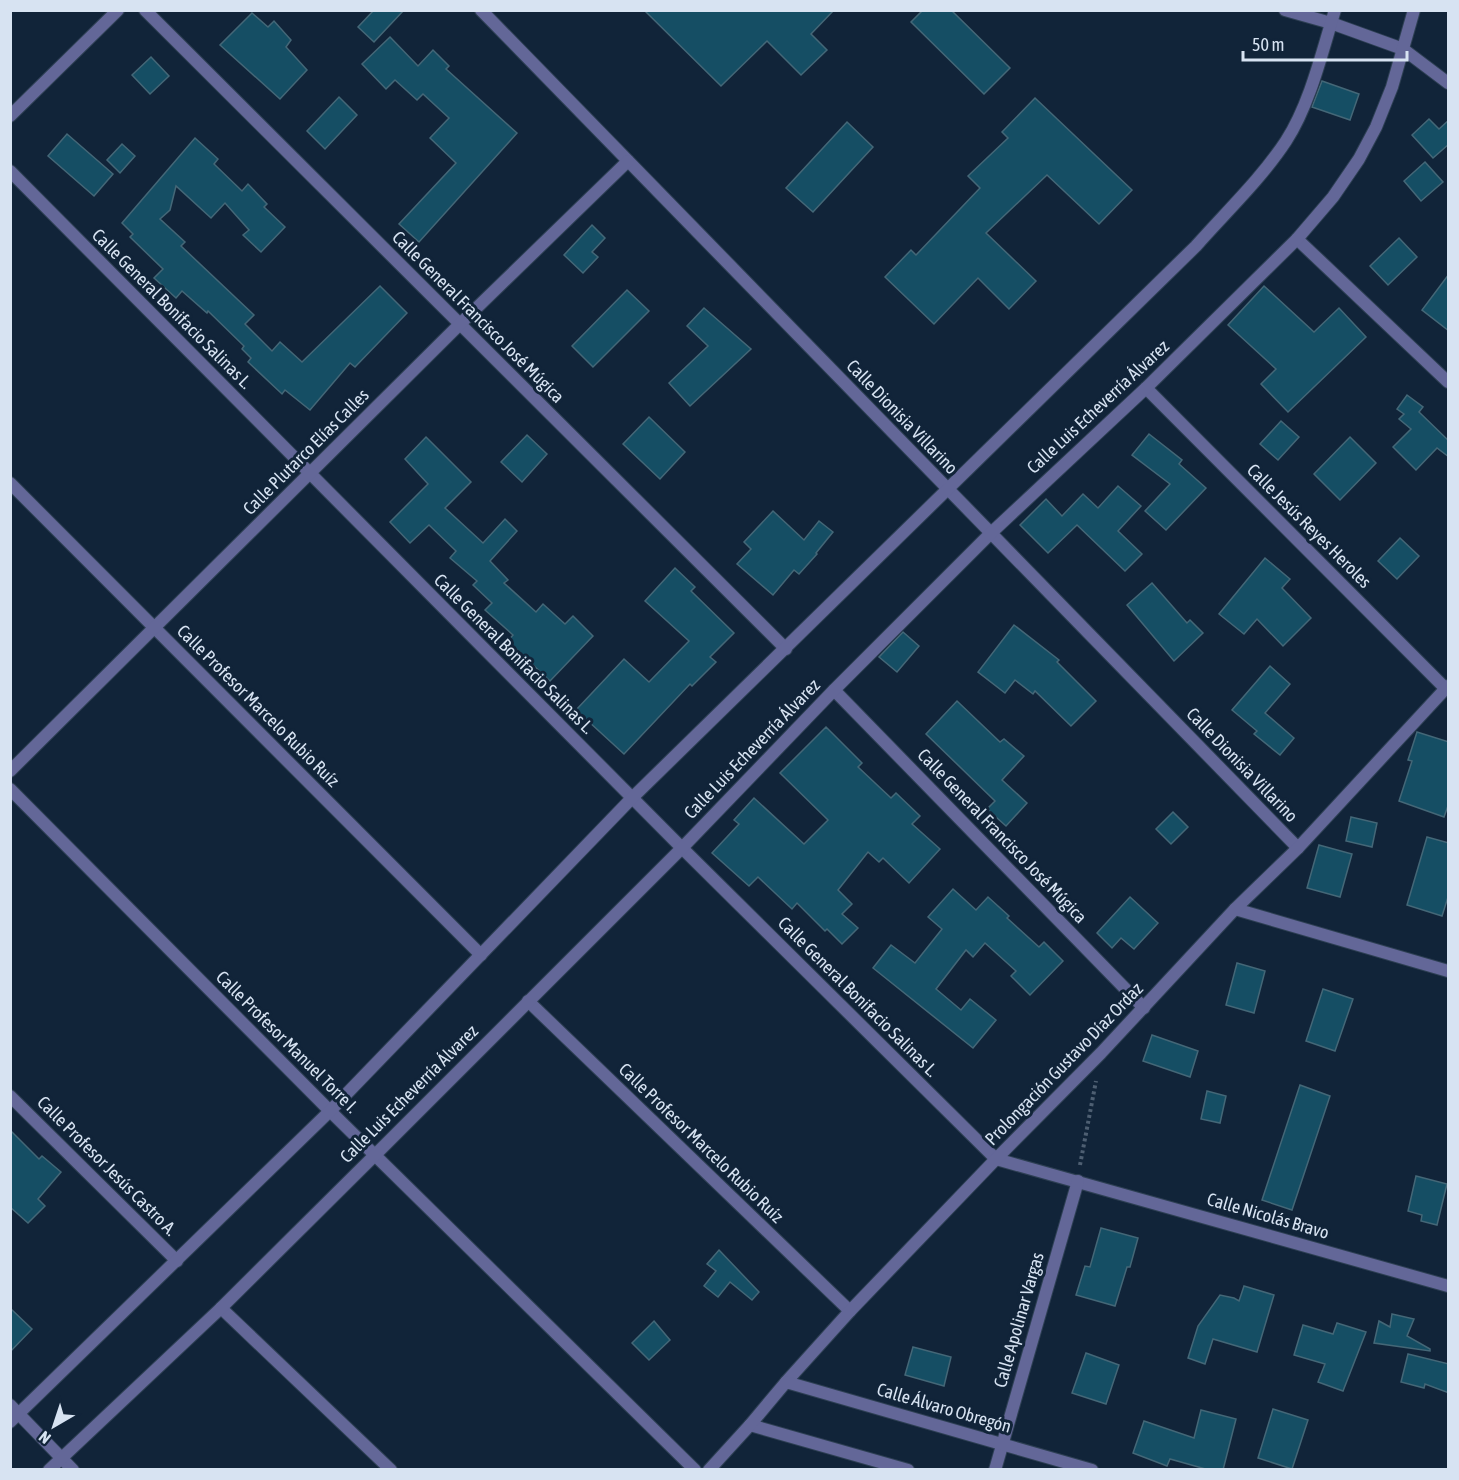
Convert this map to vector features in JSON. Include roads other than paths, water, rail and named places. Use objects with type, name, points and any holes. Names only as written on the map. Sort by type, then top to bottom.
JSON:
[{"type":"street","points":[[10,116],[118,10]]},
{"type":"street","name":"Calle General Francisco José Múgica","points":[[145,10],[786,649]]},
{"type":"street","name":"Calle Dionisia Villarino","points":[[481,10],[1298,848]]},
{"type":"street","points":[[1285,10],[1331,23],[1403,49],[1449,83]]},
{"type":"street","points":[[73,1470],[13,1413],[177,1261],[330,1111],[632,798],[1196,246],[1267,166],[1286,141],[1298,120],[1335,10]]},
{"type":"street","name":"Calle Luis Echeverría Álvarez","points":[[49,1470],[221,1308],[375,1155],[682,848],[834,690],[991,533],[1146,388],[1297,239],[1333,196],[1359,159],[1376,127],[1392,87],[1414,10]]},
{"type":"street","name":"Calle Plutarco Elías Calles","points":[[10,771],[460,324],[628,161]]},
{"type":"street","name":"Calle General Bonifacio Salinas L.","points":[[10,171],[632,798],[996,1159]]},
{"type":"street","points":[[1297,239],[1449,382]]},
{"type":"street","name":"Calle Jesús Reyes Heroles","points":[[1146,388],[1447,688]]},
{"type":"street","name":"Calle Profesor Marcelo Rubio Ruíz","points":[[10,483],[481,955]]},
{"type":"street","name":"Prolongación Gustavo Díaz Ordaz","points":[[709,1470],[850,1311],[1101,1053],[1235,909],[1298,848],[1447,688]]},
{"type":"street","name":"Calle General Francisco José Múgica","points":[[834,690],[1144,1008]]},
{"type":"street","name":"Calle Profesor Manuel Torre I.","points":[[10,789],[330,1111],[695,1470]]},
{"type":"street","points":[[1235,909],[1449,971]]},
{"type":"street","name":"Calle Profesor Marcelo Rubio Ruíz","points":[[528,1000],[850,1311]]},
{"type":"street","name":"Calle Profesor Jesús Castro A.","points":[[10,1096],[177,1261]]},
{"type":"street","name":"Calle Nicolás Bravo","points":[[996,1159],[1449,1286]]},
{"type":"street","name":"Calle Apolinar Vargas","points":[[995,1470],[1078,1181]]},
{"type":"street","points":[[221,1308],[391,1470]]},
{"type":"street","name":"Calle Álvaro Obregón","points":[[786,1382],[1092,1470]]},
{"type":"street","points":[[750,1425],[908,1470]]}]
